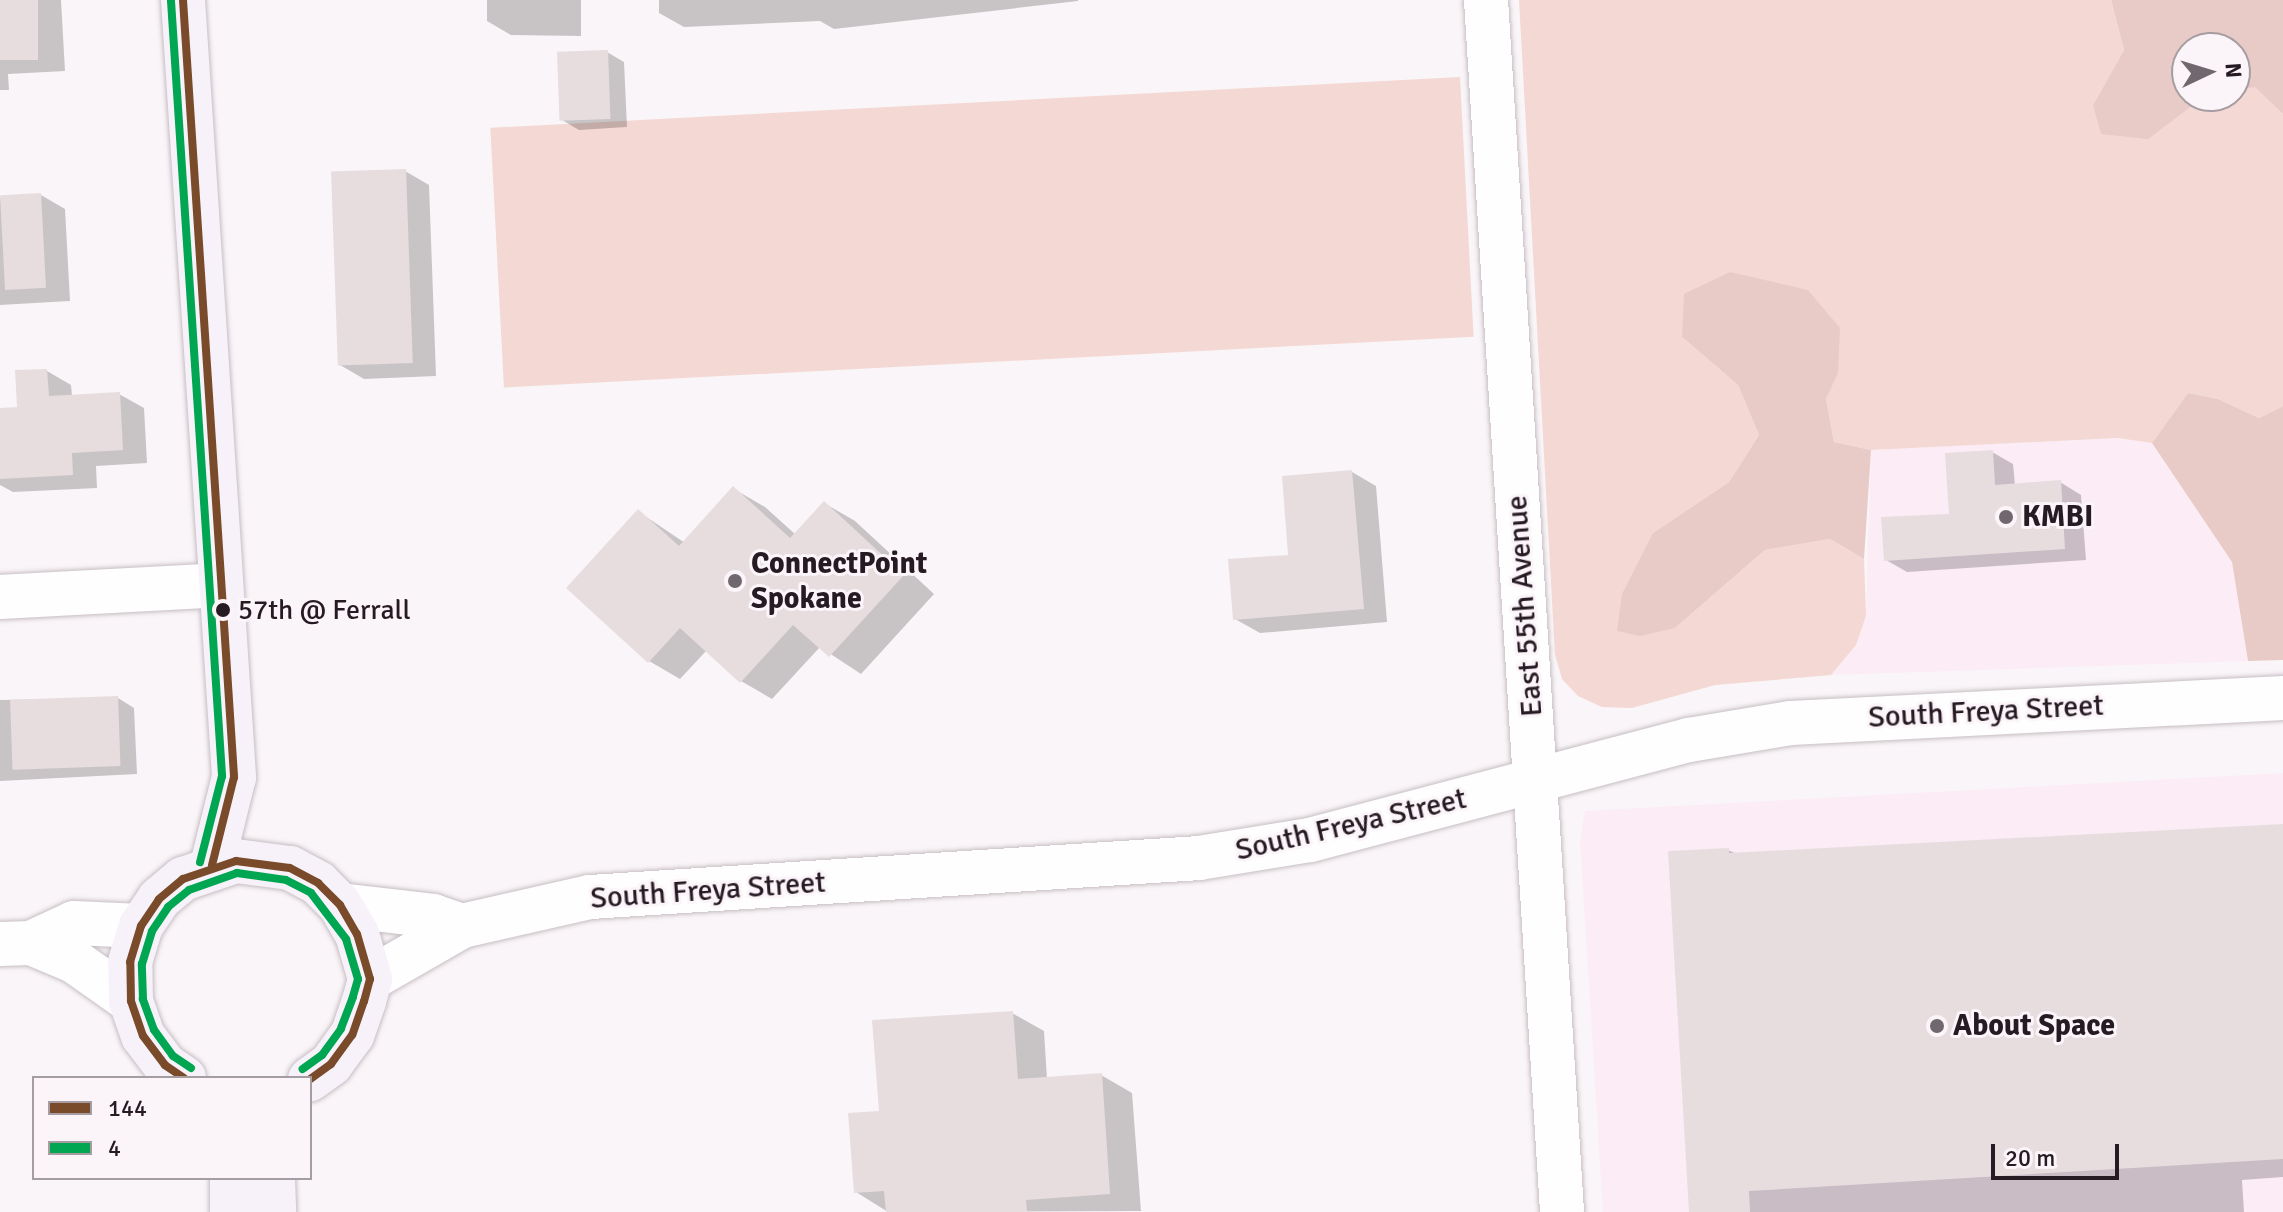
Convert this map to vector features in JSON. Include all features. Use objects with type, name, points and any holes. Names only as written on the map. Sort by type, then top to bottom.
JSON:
[{"type":"main road","points":[[183,0],[234,777],[212,865]]},
{"type":"main road","points":[[234,777],[252,814],[261,861]]},
{"type":"main road","points":[[181,1076],[165,1065],[143,1036],[131,1001],[130,962],[141,926],[159,899],[183,879],[212,865],[261,861],[318,883],[340,905],[357,934],[370,979],[352,1035],[331,1064],[312,1078]]},
{"type":"main road","points":[[232,1180],[232,1212]]},
{"type":"main road","points":[[273,1180],[274,1212]]},
{"type":"street","name":"East 55th Avenue","points":[[1486,0],[1562,1212]]},
{"type":"street","points":[[0,597],[220,585]]},
{"type":"street","name":"South Freya Street","points":[[370,979],[462,926],[590,897],[1199,858],[1417,816],[1536,777],[1689,740],[1791,723],[2283,698]]},
{"type":"street","name":"South Freya Street","points":[[340,905],[433,916],[462,926]]},
{"type":"street","points":[[15,944],[74,923],[141,926]]},
{"type":"street","points":[[15,944],[74,961],[131,1001]]},
{"type":"shaded area","points":[[1519,0],[2111,0],[2124,50],[2093,105],[2148,138],[2184,112],[2251,112],[2251,87],[2255,86],[2283,114],[2283,406],[2259,418],[2218,399],[2188,393],[2152,443],[2118,438],[1871,450],[1834,442],[1826,399],[1837,373],[1682,337],[1738,385],[1759,435],[1729,482],[1653,533],[1675,628],[1765,550],[1830,539],[1864,559],[1866,616],[1856,645],[1831,675],[1715,685],[1632,708],[1602,707],[1578,696],[1562,679],[1555,655]]},
{"type":"shaded area","points":[[2111,0],[2283,0],[2283,114],[2255,87],[2251,88],[2251,32],[2171,32],[2171,112],[2184,112],[2148,139],[2101,134],[2093,105],[2124,50]]},
{"type":"shaded area","points":[[1460,77],[1474,337],[504,387],[490,128]]},
{"type":"shaded area","points":[[1730,272],[1808,290],[1840,328],[1838,373],[1826,399],[1834,442],[1871,450],[1864,559],[1830,539],[1765,550],[1675,628],[1640,636],[1617,631],[1622,594],[1653,533],[1729,482],[1759,435],[1738,385],[1682,337],[1684,294]]},
{"type":"shaded area","points":[[2188,393],[2218,399],[2259,418],[2283,406],[2283,660],[2248,661],[2232,562],[2152,443]]},
{"type":"shaded area","points":[[2118,438],[2152,443],[2232,562],[2248,661],[1831,675],[1856,645],[1866,616],[1871,450]]},
{"type":"shaded area","name":"About Space","points":[[2283,773],[2283,1212],[1603,1212],[1580,841],[1585,811]]},
{"type":"building","points":[[0,0],[38,0],[38,60],[0,60]]},
{"type":"building","points":[[608,50],[610,119],[559,121],[557,52]]},
{"type":"building","points":[[406,169],[413,363],[338,365],[331,172]]},
{"type":"building","points":[[41,193],[46,288],[5,290],[0,195]]},
{"type":"building","points":[[47,369],[49,396],[120,392],[123,450],[72,453],[73,475],[0,479],[0,408],[17,407],[15,370]]},
{"type":"building","name":"KMBI","points":[[1993,450],[1995,485],[2061,480],[2065,549],[1884,561],[1881,517],[1949,514],[1945,453]]},
{"type":"building","points":[[1352,470],[1364,609],[1233,620],[1228,559],[1288,555],[1282,476]]},
{"type":"building","name":"ConnectPoint Spokane","points":[[733,486],[790,538],[824,501],[904,575],[829,657],[793,625],[740,683],[680,628],[648,663],[566,588],[638,509],[679,546]]},
{"type":"building","points":[[118,696],[120,766],[13,770],[10,700]]},
{"type":"building","name":"About Space","points":[[2283,824],[2283,1159],[1749,1191],[1750,1212],[1689,1212],[1668,851],[1729,848],[1729,853]]},
{"type":"building","points":[[1013,1011],[1018,1079],[1102,1073],[1110,1194],[1026,1200],[1027,1212],[886,1212],[884,1191],[854,1193],[848,1113],[879,1111],[872,1020]]},
{"type":"transit line","name":"144","points":[[183,0],[234,777],[212,865]]},
{"type":"transit line","name":"4","points":[[171,1],[222,776],[200,862]]},
{"type":"transit line","name":"144","points":[[181,1076],[165,1065],[143,1036],[131,1001],[130,962],[141,926],[159,899],[183,879],[236,861],[290,868],[318,883],[340,905],[357,934],[370,979],[364,1001],[352,1035],[331,1064],[312,1078]]},
{"type":"transit line","name":"4","points":[[191,1068],[173,1056],[154,1030],[143,999],[142,964],[152,931],[168,907],[189,890],[237,873],[286,880],[311,893],[346,939],[358,979],[353,997],[341,1029],[322,1055],[303,1069]]},
{"type":"place","name":"KMBI","points":[[2006,517]]},
{"type":"place","name":"ConnectPoint Spokane","points":[[735,581]]},
{"type":"place","name":"57th @ Ferrall","points":[[223,610]]},
{"type":"place","name":"About Space","points":[[1937,1026]]}]
